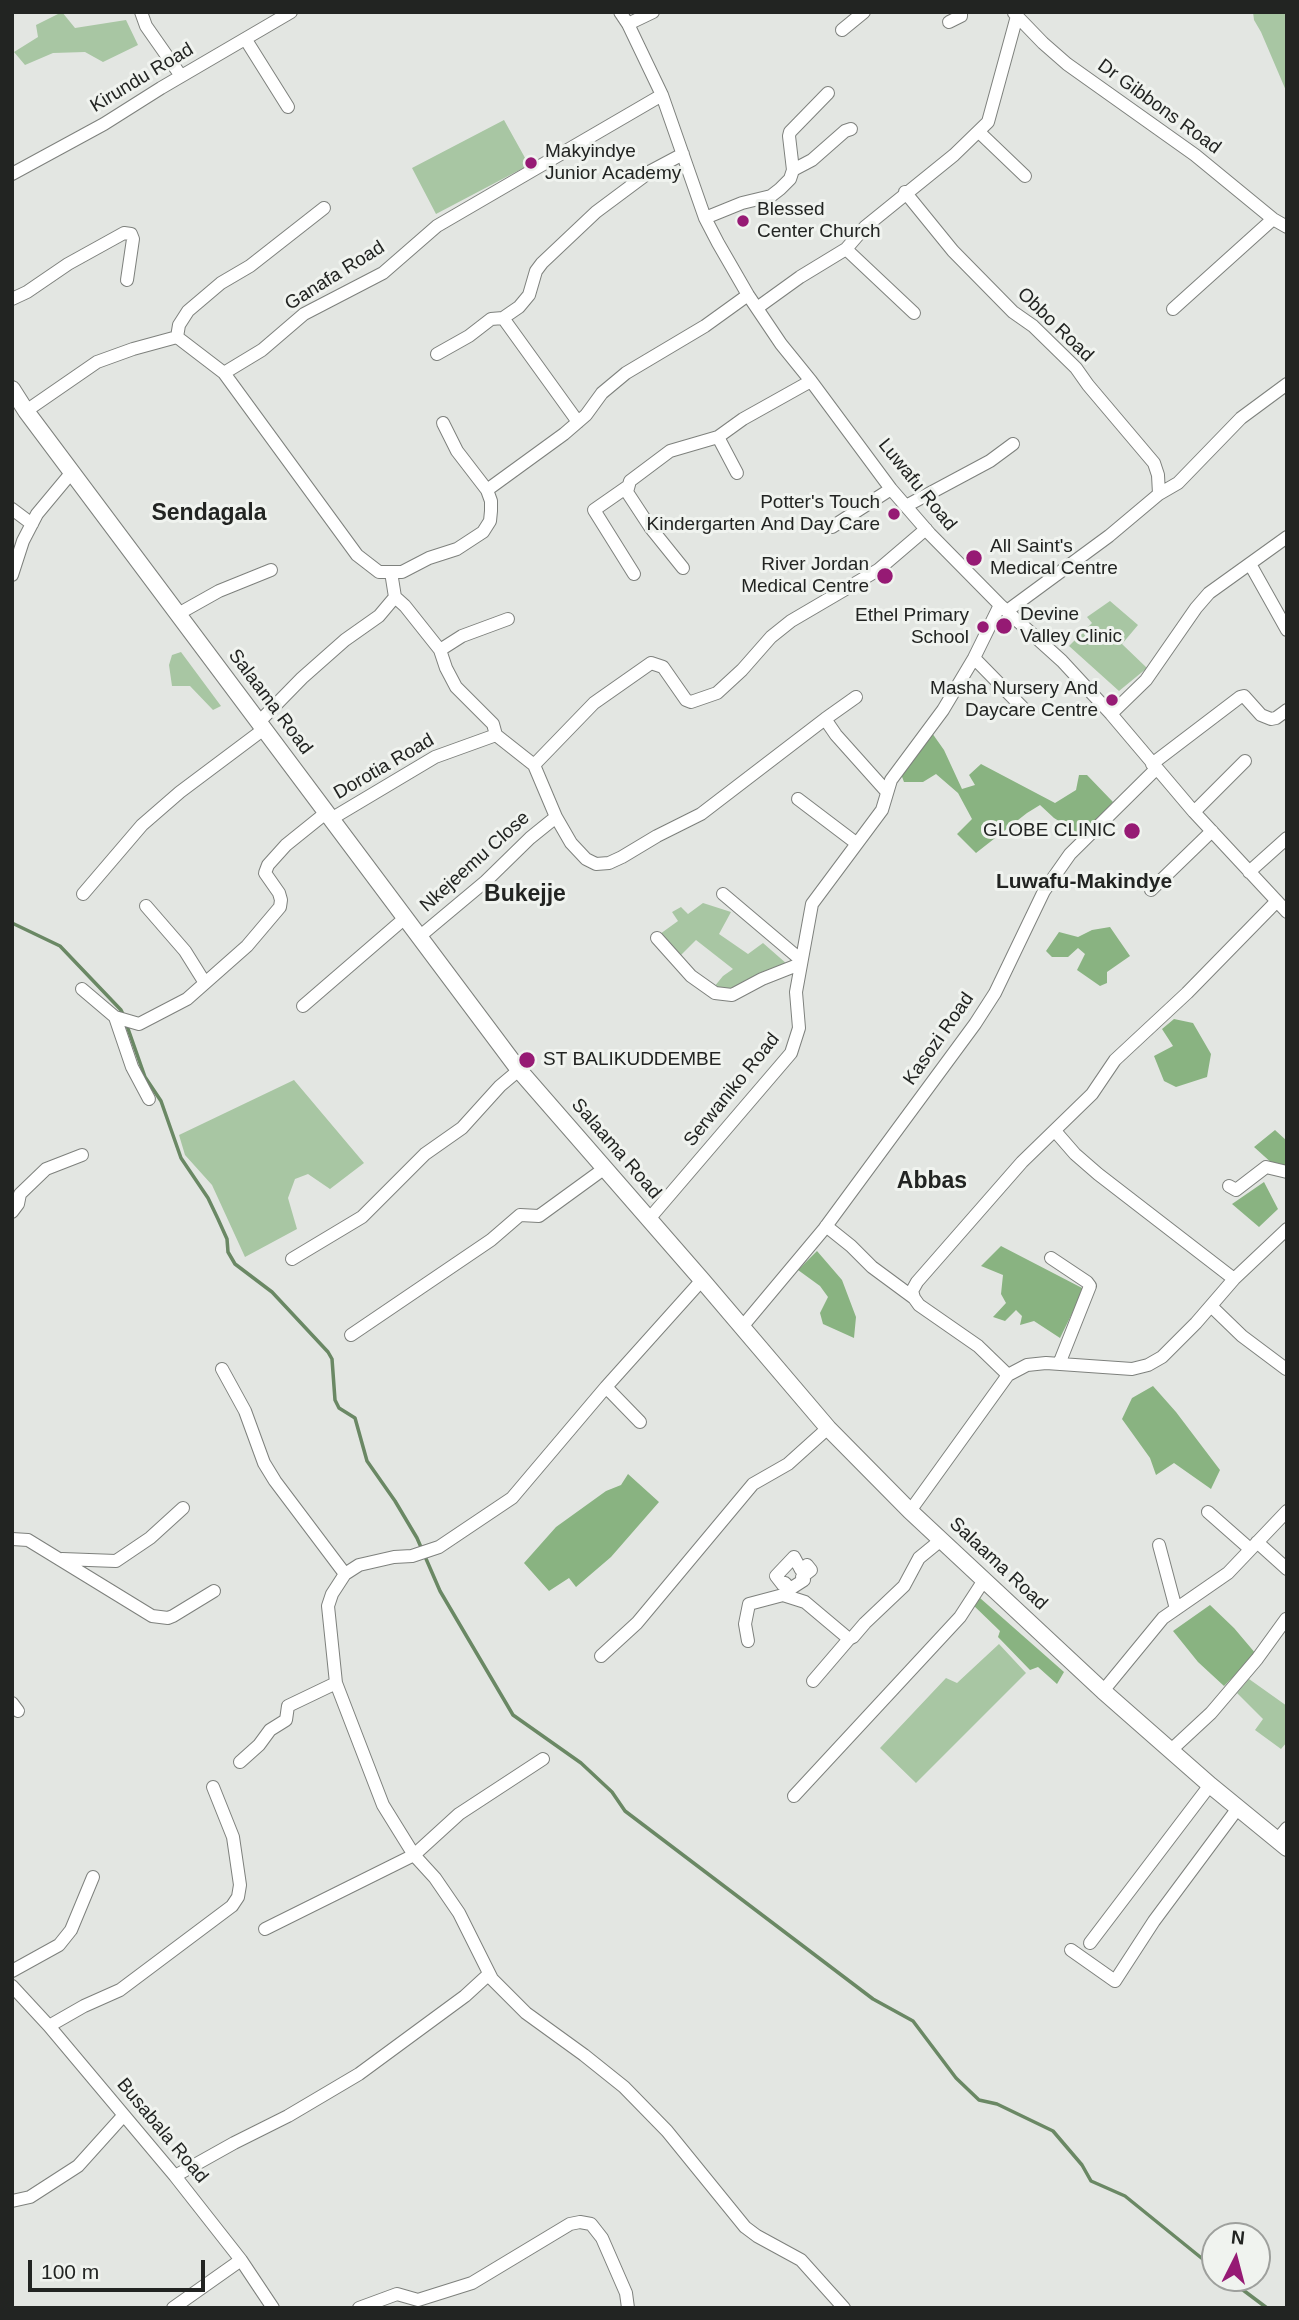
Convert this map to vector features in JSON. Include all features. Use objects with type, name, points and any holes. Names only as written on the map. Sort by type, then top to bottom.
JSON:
[{"type":"main road","name":"Salaama Road","points":[[12,389],[519,1070],[828,1428],[910,1511],[1103,1691],[1238,1808],[1284,1838]]},
{"type":"street","points":[[141,12],[146,26],[181,76]]},
{"type":"street","name":"Kirundu Road","points":[[12,174],[104,124],[291,12]]},
{"type":"street","name":"Luwafu Road","points":[[620,12],[662,95],[705,218],[730,267],[781,344],[891,489],[926,529],[1004,608],[1062,661],[1194,812],[1287,912]]},
{"type":"street","points":[[628,24],[653,12]]},
{"type":"street","points":[[842,30],[864,12]]},
{"type":"street","points":[[949,22],[961,16],[961,12]]},
{"type":"street","points":[[757,308],[846,249],[865,227],[954,155],[988,122],[1015,14]]},
{"type":"street","name":"Dr Gibbons Road","points":[[1015,14],[1067,64],[1195,155],[1273,219],[1287,227]]},
{"type":"street","points":[[246,40],[288,107]]},
{"type":"street","points":[[705,218],[742,203],[771,196],[790,179],[793,170],[790,132],[828,93]]},
{"type":"street","name":"Ganafa Road","points":[[224,373],[262,350],[304,314],[383,273],[437,226],[662,95]]},
{"type":"street","points":[[793,170],[812,160],[845,131],[851,129]]},
{"type":"street","points":[[979,132],[1025,176]]},
{"type":"street","points":[[437,354],[469,336],[491,319],[503,318],[524,302],[542,263],[596,212],[651,171],[683,154]]},
{"type":"street","name":"Obbo Road","points":[[905,192],[953,251],[1013,312],[1033,326],[1076,368],[1154,463],[1159,494]]},
{"type":"street","points":[[177,337],[179,325],[188,311],[220,283],[250,266],[324,208]]},
{"type":"street","points":[[1173,309],[1273,219]]},
{"type":"street","points":[[12,299],[124,233],[131,234],[133,239],[127,280]]},
{"type":"street","points":[[846,249],[914,313]]},
{"type":"street","points":[[487,490],[578,422],[602,393],[626,373],[705,326],[748,295]]},
{"type":"street","points":[[503,318],[578,422]]},
{"type":"street","points":[[177,337],[224,373],[357,555],[379,572],[402,572],[429,558],[457,549],[482,532],[490,521],[491,501],[487,490],[457,451],[443,423]]},
{"type":"street","points":[[26,411],[97,362],[177,337]]},
{"type":"street","points":[[634,574],[594,510],[626,487],[634,476],[670,451],[718,437],[743,419],[811,381]]},
{"type":"street","points":[[1004,608],[1109,536],[1159,494],[1178,483],[1241,418],[1287,384]]},
{"type":"street","points":[[718,437],[737,473]]},
{"type":"street","points":[[906,506],[990,461],[1013,444]]},
{"type":"street","points":[[12,575],[23,541],[32,524],[50,497],[72,472]]},
{"type":"street","points":[[626,487],[650,527],[683,568]]},
{"type":"street","points":[[832,527],[891,489]]},
{"type":"street","points":[[12,509],[32,524]]},
{"type":"street","points":[[534,765],[594,703],[651,663],[663,667],[686,700],[691,702],[717,693],[771,637],[791,621],[878,570],[926,529]]},
{"type":"street","points":[[1111,714],[1146,680],[1196,608],[1218,586],[1287,537]]},
{"type":"street","points":[[1250,564],[1287,630]]},
{"type":"street","points":[[178,614],[219,592],[271,570]]},
{"type":"street","points":[[391,572],[395,597],[440,650],[456,687],[493,724],[496,735],[534,765],[556,817],[571,843],[586,859],[596,864],[609,863],[701,814],[856,697]]},
{"type":"street","points":[[83,894],[142,825],[262,726],[302,678],[345,640],[379,616],[395,597]]},
{"type":"street","name":"Serwaniko Road","points":[[649,1219],[791,1053],[799,1028],[796,992],[813,904],[882,810],[891,780],[943,710],[1004,608]]},
{"type":"street","points":[[440,650],[462,636],[508,619]]},
{"type":"street","points":[[974,658],[1023,708]]},
{"type":"street","name":"Kasozi Road","points":[[742,1327],[826,1226],[975,1024],[995,993],[1044,891],[1070,855],[1154,766],[1240,697],[1244,696],[1261,715],[1271,719],[1287,710]]},
{"type":"street","points":[[825,719],[844,745],[887,792]]},
{"type":"street","name":"Dorotia Road","points":[[205,982],[247,946],[280,907],[279,893],[265,873],[268,865],[286,845],[329,816],[435,757],[496,735]]},
{"type":"street","points":[[1194,812],[1245,761]]},
{"type":"street","points":[[798,799],[856,843]]},
{"type":"street","name":"Nkejeemu Close","points":[[419,936],[486,881],[536,832],[556,817]]},
{"type":"street","points":[[1151,890],[1212,831]]},
{"type":"street","points":[[1249,872],[1287,838]]},
{"type":"street","points":[[657,938],[691,976],[715,993],[732,995],[801,962],[723,894]]},
{"type":"street","points":[[914,1298],[912,1291],[917,1282],[1022,1162],[1092,1094],[1115,1060],[1187,993],[1277,901]]},
{"type":"street","points":[[82,989],[117,1017],[135,1024],[187,999],[205,982],[185,951],[146,906]]},
{"type":"street","points":[[303,1006],[405,918]]},
{"type":"street","points":[[117,1017],[132,1067],[149,1099]]},
{"type":"street","points":[[292,1259],[362,1217],[425,1154],[462,1128],[500,1086],[519,1070]]},
{"type":"street","points":[[1055,1131],[1075,1154],[1098,1174],[1234,1279]]},
{"type":"street","points":[[12,1212],[18,1204],[16,1189],[46,1169],[82,1155]]},
{"type":"street","points":[[1229,1186],[1236,1191],[1266,1167],[1287,1172]]},
{"type":"street","points":[[351,1335],[491,1240],[520,1215],[539,1216],[604,1168]]},
{"type":"street","points":[[826,1226],[919,1305],[978,1346],[1008,1375]]},
{"type":"street","points":[[910,1511],[1008,1375],[1027,1365],[1045,1363],[1132,1369],[1162,1357],[1234,1279],[1287,1229]]},
{"type":"street","points":[[1051,1258],[1090,1286],[1059,1364]]},
{"type":"street","points":[[702,1280],[606,1387],[513,1498],[439,1547],[412,1556],[359,1565],[345,1574],[328,1606],[337,1683],[383,1805],[414,1854],[435,1878],[459,1913],[489,1974],[526,2013],[624,2087],[667,2132],[746,2227],[801,2260],[844,2308]]},
{"type":"street","points":[[1211,1306],[1242,1336],[1286,1369]]},
{"type":"street","points":[[222,1368],[245,1411],[270,1472],[345,1574]]},
{"type":"street","points":[[606,1387],[640,1422]]},
{"type":"street","points":[[601,1656],[637,1623],[753,1484],[788,1464],[828,1428]]},
{"type":"street","points":[[58,1559],[116,1561],[130,1553],[183,1508]]},
{"type":"street","points":[[1103,1691],[1154,1628],[1175,1609],[1216,1583],[1287,1511]]},
{"type":"street","points":[[1208,1512],[1287,1569]]},
{"type":"street","points":[[12,1539],[28,1540],[152,1616],[173,1616],[214,1591]]},
{"type":"street","points":[[813,1681],[849,1639],[904,1586],[919,1558],[941,1540]]},
{"type":"street","points":[[1158,1545],[1175,1609]]},
{"type":"street","points":[[94,1580],[106,1561]]},
{"type":"street","points":[[794,1796],[960,1617],[984,1580]]},
{"type":"street","points":[[748,1641],[745,1624],[749,1604],[783,1595],[805,1602],[849,1639]]},
{"type":"street","points":[[1170,1751],[1211,1713],[1257,1659],[1286,1619]]},
{"type":"street","points":[[240,1762],[270,1730],[286,1720],[288,1706],[337,1683]]},
{"type":"street","points":[[265,1929],[414,1854],[459,1814],[543,1759]]},
{"type":"street","points":[[1090,1943],[1210,1785]]},
{"type":"street","points":[[49,2026],[120,1990],[232,1906],[238,1897],[240,1885],[233,1837],[213,1787]]},
{"type":"street","points":[[1071,1950],[1115,1981],[1154,1921],[1238,1808]]},
{"type":"street","points":[[12,1971],[59,1945],[71,1930],[93,1877]]},
{"type":"street","points":[[176,2176],[288,2116],[359,2074],[466,1996],[489,1974]]},
{"type":"street","name":"Busabala Road","points":[[12,1986],[176,2176],[241,2260],[273,2308]]},
{"type":"street","points":[[12,2201],[30,2197],[78,2166],[123,2116]]},
{"type":"street","points":[[359,2308],[397,2294],[418,2300],[472,2283],[570,2224],[580,2222],[591,2224],[606,2245],[626,2293],[628,2308]]},
{"type":"street","points":[[173,2308],[241,2260]]},
{"type":"green space","points":[[62,12],[75,28],[126,20],[138,45],[103,62],[85,52],[53,53],[25,65],[14,52],[38,37],[36,25]]},
{"type":"green space","points":[[1253,12],[1287,12],[1287,93],[1254,20]]},
{"type":"green space","points":[[504,120],[529,165],[436,214],[412,168]]},
{"type":"green space","points":[[1110,601],[1138,625],[1122,644],[1147,668],[1119,691],[1069,646],[1092,623],[1087,617]]},
{"type":"green space","points":[[181,652],[221,706],[213,710],[190,686],[172,686],[169,665],[172,655]]},
{"type":"green space","points":[[932,733],[944,750],[962,789],[975,785],[969,775],[981,764],[1055,803],[1076,790],[1079,775],[1087,775],[1113,802],[1083,836],[1054,818],[1040,805],[976,853],[957,834],[972,819],[958,793],[936,774],[923,782],[904,782],[901,774]]},
{"type":"green space","points":[[703,903],[731,912],[719,934],[748,954],[763,943],[787,964],[732,993],[714,987],[733,969],[696,940],[679,957],[660,934],[678,921],[672,912],[681,907],[688,914]]},
{"type":"green space","points":[[1110,927],[1130,956],[1107,972],[1107,983],[1100,986],[1077,970],[1085,954],[1078,948],[1068,957],[1052,957],[1046,951],[1059,932],[1078,937],[1092,930]]},
{"type":"green space","points":[[1174,1019],[1193,1023],[1211,1054],[1207,1077],[1176,1087],[1164,1081],[1154,1056],[1173,1046],[1162,1029]]},
{"type":"green space","points":[[294,1080],[364,1163],[330,1189],[308,1174],[295,1179],[288,1198],[297,1229],[245,1257],[212,1185],[185,1155],[179,1135]]},
{"type":"green space","points":[[1275,1130],[1287,1141],[1287,1169],[1274,1165],[1254,1147]]},
{"type":"green space","points":[[1264,1182],[1278,1209],[1259,1227],[1232,1204]]},
{"type":"green space","points":[[1001,1246],[1084,1289],[1060,1338],[1034,1321],[1020,1325],[1022,1316],[1016,1310],[1005,1321],[993,1317],[1006,1303],[1001,1294],[1003,1275],[981,1266]]},
{"type":"green space","points":[[817,1251],[842,1280],[856,1317],[854,1338],[823,1324],[820,1313],[828,1297],[820,1286],[798,1270]]},
{"type":"green space","points":[[1153,1386],[1220,1470],[1211,1489],[1174,1463],[1156,1475],[1150,1458],[1122,1419],[1132,1398]]},
{"type":"green space","points":[[628,1474],[659,1502],[611,1557],[576,1587],[569,1578],[549,1591],[524,1563],[556,1527],[606,1491],[621,1485]]},
{"type":"green space","points":[[980,1598],[1064,1672],[1057,1684],[1038,1667],[1030,1670],[998,1637],[1000,1631],[971,1603]]},
{"type":"green space","points":[[1210,1605],[1256,1654],[1224,1686],[1198,1662],[1173,1631]]},
{"type":"green space","points":[[999,1644],[1026,1673],[916,1783],[880,1748],[946,1678],[957,1683]]},
{"type":"green space","points":[[1249,1679],[1287,1706],[1287,1742],[1281,1749],[1255,1730],[1263,1719],[1237,1693]]},
{"type":"waterway","points":[[12,923],[60,946],[124,1016]]},
{"type":"waterway","points":[[126,1023],[145,1077],[161,1101],[181,1158],[208,1198],[227,1239],[228,1252],[235,1264],[272,1292],[328,1352],[332,1359],[335,1400],[339,1408],[355,1418],[367,1461],[417,1538],[440,1591],[513,1715],[581,1763],[612,1792],[625,1811],[873,1999],[913,2021],[956,2078],[979,2100],[997,2104],[1053,2131],[1082,2165],[1091,2181],[1125,2196],[1201,2258]]},
{"type":"waterway","points":[[1246,2292],[1267,2308]]},
{"type":"place","name":"Makyindye Junior Academy","points":[[531,163]]},
{"type":"place","name":"Blessed Center Church","points":[[743,221]]},
{"type":"place","name":"Potter's Touch Kindergarten And Day Care","points":[[894,514]]},
{"type":"place","name":"All Saint's Medical Centre","points":[[974,558]]},
{"type":"place","name":"River Jordan Medical Centre","points":[[885,576]]},
{"type":"place","name":"Devine Valley Clinic","points":[[1004,626]]},
{"type":"place","name":"Ethel Primary School","points":[[983,627]]},
{"type":"place","name":"Masha Nursery And Daycare Centre","points":[[1112,700]]},
{"type":"place","name":"GLOBE CLINIC","points":[[1132,831]]},
{"type":"place","name":"ST BALIKUDDEMBE","points":[[527,1060]]},
{"type":"district","name":"Sendagala","points":[[209,514]]},
{"type":"district","name":"Luwafu-Makindye","points":[[1084,882]]},
{"type":"district","name":"Bukejje","points":[[525,895]]},
{"type":"district","name":"Abbas","points":[[932,1182]]}]
